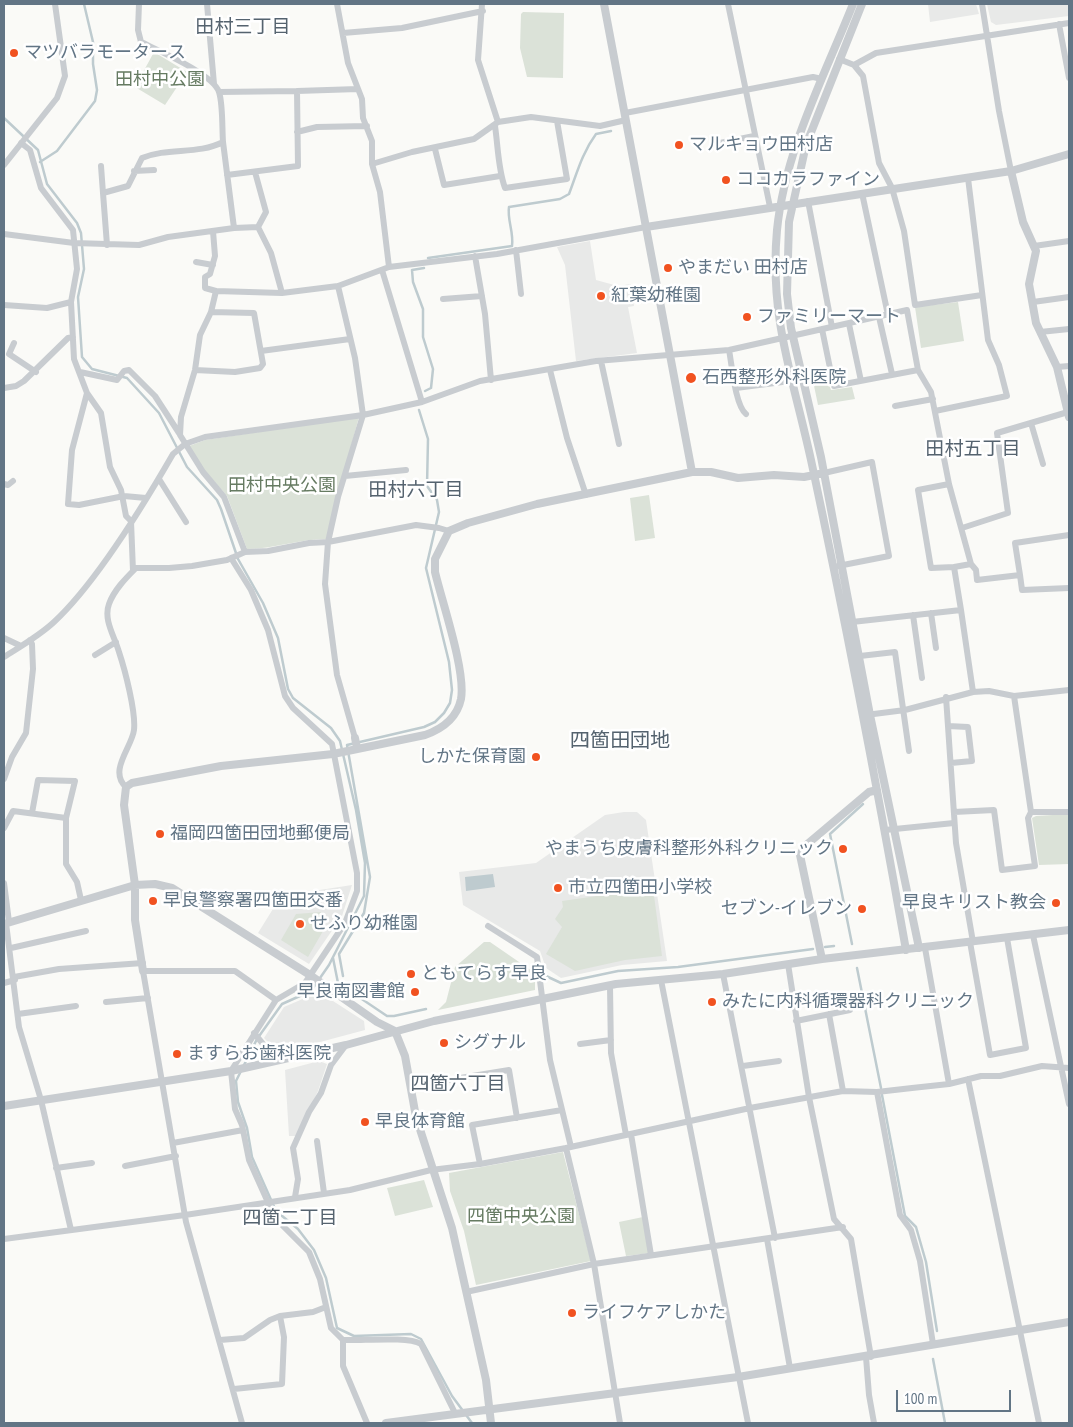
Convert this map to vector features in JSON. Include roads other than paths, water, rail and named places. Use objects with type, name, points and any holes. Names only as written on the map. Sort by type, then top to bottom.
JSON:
[{"type":"street","points":[[4,165],[57,98],[65,76],[55,4]]},
{"type":"street","points":[[139,4],[138,30],[141,42],[191,67],[214,84],[219,92],[223,142],[234,228]]},
{"type":"street","points":[[208,4],[214,84]]},
{"type":"street","points":[[337,4],[348,63],[358,89],[372,140],[372,164],[380,192],[385,268],[422,402]]},
{"type":"street","points":[[604,4],[692,472]]},
{"type":"street","points":[[728,4],[770,207]]},
{"type":"street","points":[[853,4],[796,142],[781,205],[775,265],[781,339],[814,476],[832,567],[866,715],[922,948],[949,1084]]},
{"type":"street","points":[[862,4],[806,145],[792,204],[787,271],[793,336],[824,474],[860,656],[877,790],[906,950]]},
{"type":"street","points":[[962,528],[1008,513],[997,433],[1032,423],[1068,409],[1057,367],[1036,323],[1029,284],[1036,251],[1023,222],[1011,171],[999,111],[982,4]]},
{"type":"street","points":[[343,33],[402,28],[483,7],[478,60],[496,124],[501,165],[500,176],[505,188],[567,179],[556,121]]},
{"type":"street","points":[[854,65],[876,53],[988,34],[1069,23]]},
{"type":"street","points":[[1059,24],[1069,78]]},
{"type":"street","points":[[839,59],[854,65],[863,76],[879,163],[892,188],[904,230],[914,305],[982,295]]},
{"type":"street","points":[[372,164],[417,150],[435,149],[474,139],[496,124],[531,117],[600,126],[626,116],[745,90],[813,77],[822,79]]},
{"type":"street","points":[[219,92],[358,89]]},
{"type":"street","points":[[227,175],[298,166],[296,91]]},
{"type":"street","points":[[297,132],[317,127],[367,126]]},
{"type":"street","points":[[715,144],[754,136]]},
{"type":"street","points":[[103,193],[128,186],[142,158],[151,154],[214,147],[223,142]]},
{"type":"street","points":[[21,143],[30,150],[41,188],[73,230],[77,269],[71,302],[74,358],[87,393],[101,413],[110,467],[124,496],[126,516],[130,521],[133,571]]},
{"type":"street","points":[[435,149],[444,185],[500,176]]},
{"type":"street","points":[[213,231],[215,256],[210,274],[205,277],[205,288],[216,291],[282,293],[338,286],[385,268],[516,250],[781,205],[1011,171],[1069,154]]},
{"type":"street","points":[[101,166],[107,244]]},
{"type":"street","points":[[134,171],[154,170]]},
{"type":"street","points":[[255,172],[266,212],[258,227]]},
{"type":"street","points":[[935,410],[1007,396],[999,365],[988,340],[968,178]]},
{"type":"street","points":[[862,193],[888,315]]},
{"type":"street","points":[[808,201],[832,327]]},
{"type":"street","points":[[4,234],[75,243],[139,244],[168,237],[234,228],[258,227]]},
{"type":"street","points":[[258,227],[271,253],[282,293]]},
{"type":"street","points":[[1034,246],[1069,241]]},
{"type":"street","points":[[516,250],[521,294]]},
{"type":"street","points":[[475,256],[482,296],[491,380]]},
{"type":"street","points":[[196,262],[213,265]]},
{"type":"street","points":[[338,286],[350,339],[363,415],[328,542],[325,584],[336,666],[355,738],[354,749]]},
{"type":"street","points":[[180,435],[181,417],[194,370],[200,335],[211,312],[216,291]]},
{"type":"street","points":[[443,299],[482,296]]},
{"type":"street","points":[[1033,302],[1069,297]]},
{"type":"street","points":[[4,305],[47,308],[71,302]]},
{"type":"street","points":[[4,657],[30,640],[67,608],[105,560],[175,452],[185,444],[205,437],[363,415],[422,402],[480,381],[601,361],[729,350],[907,310],[918,370],[933,399],[949,484],[971,564],[976,570],[977,580],[1020,575]]},
{"type":"street","points":[[194,370],[235,372],[260,368],[263,364],[254,313],[211,312]]},
{"type":"street","points":[[879,317],[892,374]]},
{"type":"street","points":[[849,324],[861,381]]},
{"type":"street","points":[[822,329],[834,386],[918,370]]},
{"type":"street","points":[[1040,332],[1069,329]]},
{"type":"street","points":[[4,388],[16,386],[36,372],[68,338],[73,337]]},
{"type":"street","points":[[261,351],[350,339]]},
{"type":"street","points":[[14,343],[9,354],[36,372]]},
{"type":"street","points":[[729,350],[742,411],[746,414]]},
{"type":"street","points":[[601,361],[619,444]]},
{"type":"street","points":[[1057,367],[1069,366]]},
{"type":"street","points":[[80,372],[117,380],[124,371],[129,370],[155,396],[203,472],[224,497],[243,553]]},
{"type":"street","points":[[550,370],[567,438],[586,495]]},
{"type":"street","points":[[802,378],[831,373]]},
{"type":"street","points":[[736,388],[790,380]]},
{"type":"street","points":[[87,393],[72,450],[68,504],[79,505],[124,496],[146,498]]},
{"type":"street","points":[[895,406],[933,399]]},
{"type":"street","points":[[1032,423],[1043,464]]},
{"type":"street","points":[[126,787],[132,783],[221,766],[335,753],[425,735],[438,730],[449,722],[461,700],[458,663],[435,572],[438,552],[449,532],[468,523],[537,504],[692,472],[711,472],[738,478],[814,476],[872,462],[889,556],[832,567]]},
{"type":"street","points":[[345,476],[406,470]]},
{"type":"street","points":[[159,479],[186,522]]},
{"type":"street","points":[[4,484],[8,485],[13,481]]},
{"type":"street","points":[[949,484],[918,490],[931,568],[971,564]]},
{"type":"street","points":[[242,1423],[220,1340],[211,1316],[185,1215],[135,920],[135,885],[124,806],[126,787],[120,774],[125,750],[133,737],[134,724],[116,642],[109,625],[108,605],[123,580],[136,568],[169,568],[232,558],[243,553],[268,551],[309,542],[328,542],[416,525],[436,527],[449,532]]},
{"type":"street","points":[[1069,535],[1015,543],[1022,590],[1069,588]]},
{"type":"street","points":[[232,558],[251,590],[268,630],[285,696],[293,708],[332,744],[353,846],[357,891],[345,923],[312,977],[276,1000],[232,1071],[235,1109],[243,1130],[249,1160],[275,1218],[309,1252],[320,1279],[331,1328],[343,1340],[368,1342],[413,1340],[420,1344],[458,1412]]},
{"type":"street","points":[[954,567],[973,692]]},
{"type":"street","points":[[852,622],[961,610]]},
{"type":"street","points":[[931,613],[936,648]]},
{"type":"street","points":[[913,615],[922,678]]},
{"type":"street","points":[[4,638],[21,646]]},
{"type":"street","points":[[4,779],[12,757],[26,733],[33,669],[32,644],[30,640]]},
{"type":"street","points":[[95,655],[116,642]]},
{"type":"street","points":[[860,656],[895,652],[905,710],[909,751]]},
{"type":"street","points":[[866,715],[905,710],[946,697],[973,692],[989,691],[1014,696],[1069,690]]},
{"type":"street","points":[[954,812],[994,810],[1002,870],[1035,866],[1028,818],[1031,812],[1014,696]]},
{"type":"street","points":[[946,697],[954,824],[990,1055],[1026,1048],[1007,938]]},
{"type":"street","points":[[948,726],[968,727],[972,761],[951,764]]},
{"type":"street","points":[[32,813],[38,780],[75,780],[66,818],[66,864],[76,882],[81,900]]},
{"type":"street","points":[[822,959],[800,855],[805,846],[868,792],[877,790]]},
{"type":"street","points":[[4,828],[13,811],[66,818]]},
{"type":"street","points":[[1031,812],[1069,812]]},
{"type":"street","points":[[885,830],[954,824]]},
{"type":"street","points":[[4,883],[6,923],[11,948],[19,1027],[41,1100],[72,1230]]},
{"type":"street","points":[[6,923],[135,885],[155,884],[172,888],[312,977],[377,1022],[394,1031],[405,1056],[416,1117],[431,1170],[452,1228],[490,1410],[491,1423]]},
{"type":"street","points":[[488,926],[537,957],[550,1060],[594,1264],[620,1423]]},
{"type":"street","points":[[4,1106],[232,1071],[346,1045],[394,1031],[610,986],[723,974],[822,959],[1069,930]]},
{"type":"street","points":[[11,948],[86,931]]},
{"type":"street","points":[[1032,935],[1069,1104]]},
{"type":"street","points":[[788,964],[809,1097],[834,1218],[844,1227],[852,1239],[869,1357],[869,1395],[874,1423]]},
{"type":"street","points":[[4,983],[59,969],[143,967],[235,971],[276,1000]]},
{"type":"street","points":[[723,974],[743,1066],[775,1238]]},
{"type":"street","points":[[661,980],[748,1423]]},
{"type":"street","points":[[610,986],[611,1040],[651,1255]]},
{"type":"street","points":[[106,1002],[148,998]]},
{"type":"street","points":[[18,1014],[76,1006]]},
{"type":"street","points":[[796,1021],[850,1010]]},
{"type":"street","points":[[829,1014],[842,1091]]},
{"type":"street","points":[[254,1033],[277,1061]]},
{"type":"street","points":[[580,1044],[611,1040]]},
{"type":"street","points":[[295,1197],[298,1179],[294,1148],[309,1112],[321,1093],[330,1065],[346,1045]]},
{"type":"street","points":[[743,1066],[779,1061]]},
{"type":"street","points":[[4,1236],[72,1230],[185,1215],[350,1190],[431,1170],[480,1164],[568,1148],[750,1108],[842,1091],[877,1092],[949,1084],[981,1076],[1000,1076],[1042,1066],[1062,1069],[1069,1068]]},
{"type":"street","points":[[411,1086],[509,1070],[517,1118]]},
{"type":"street","points":[[968,1079],[1039,1423]]},
{"type":"street","points":[[877,1092],[900,1215],[912,1230],[920,1261],[933,1344]]},
{"type":"street","points":[[480,1164],[472,1125],[562,1110]]},
{"type":"street","points":[[173,1144],[243,1130]]},
{"type":"street","points":[[317,1142],[324,1194]]},
{"type":"street","points":[[125,1166],[176,1156]]},
{"type":"street","points":[[56,1168],[92,1163]]},
{"type":"street","points":[[466,1292],[594,1264],[844,1227]]},
{"type":"street","points":[[767,1239],[790,1368]]},
{"type":"street","points":[[220,1340],[244,1338],[270,1320],[280,1316],[313,1312],[326,1307]]},
{"type":"street","points":[[234,1389],[282,1384],[284,1337],[280,1316]]},
{"type":"street","points":[[386,1423],[458,1412],[490,1410],[738,1377],[869,1357],[933,1344],[1069,1322]]},
{"type":"street","points":[[343,1340],[343,1366],[367,1423]]},
{"type":"waterway","points":[[40,162],[57,151],[95,101],[97,90],[93,64],[93,42],[84,4]]},
{"type":"waterway","points":[[4,118],[38,150],[47,184],[77,223],[81,233],[84,269],[78,297],[82,357],[92,369],[127,378],[159,413],[187,467],[217,500],[238,559],[263,603],[278,638],[288,689],[293,698],[331,728],[340,741],[356,810],[365,863],[364,896],[329,965],[311,991],[282,1004],[257,1039],[236,1081],[238,1102],[247,1128],[252,1157],[276,1211],[298,1229],[314,1250],[326,1278],[337,1328],[354,1336],[411,1334],[421,1339],[452,1396],[472,1423]]},
{"type":"waterway","points":[[428,258],[512,246],[509,207],[560,199],[569,194],[580,163],[591,141],[596,134],[611,131]]},
{"type":"waterway","points":[[424,268],[412,270],[413,282],[423,309],[423,337],[433,369],[431,388],[425,391]]},
{"type":"waterway","points":[[343,976],[339,954],[364,913],[370,877],[347,745],[424,727],[435,722],[450,703],[452,690],[449,662],[426,568],[439,512],[437,500],[427,486],[428,439],[419,410]]},
{"type":"waterway","points":[[852,944],[830,834],[863,804]]},
{"type":"waterway","points":[[825,947],[834,946]]},
{"type":"waterway","points":[[546,976],[561,983],[618,971],[678,967],[813,949]]},
{"type":"waterway","points":[[333,958],[338,983],[387,1016],[426,1009]]},
{"type":"waterway","points":[[857,968],[881,1088]]},
{"type":"waterway","points":[[882,1095],[905,1216],[916,1227],[926,1262],[937,1331]]},
{"type":"waterway","points":[[933,1359],[945,1423]]},
{"type":"place","name":"マツバラモータース","points":[[14,53]]},
{"type":"place","name":"マルキョウ田村店","points":[[679,145]]},
{"type":"place","name":"ココカラファイン","points":[[726,180]]},
{"type":"place","name":"やまだい 田村店","points":[[668,268]]},
{"type":"place","name":"紅葉幼稚園","points":[[601,296]]},
{"type":"place","name":"ファミリーマート","points":[[747,317]]},
{"type":"place","name":"石西整形外科医院","points":[[691,378]]},
{"type":"place","name":"しかた保育園","points":[[536,757]]},
{"type":"place","name":"福岡四箇田団地郵便局","points":[[160,834]]},
{"type":"place","name":"やまうち皮膚科整形外科クリニック","points":[[843,849]]},
{"type":"place","name":"市立四箇田小学校","points":[[558,888]]},
{"type":"place","name":"早良警察署四箇田交番","points":[[153,901]]},
{"type":"place","name":"早良キリスト教会","points":[[1056,903]]},
{"type":"place","name":"セブン-イレブン","points":[[862,909]]},
{"type":"place","name":"せふり幼稚園","points":[[300,924]]},
{"type":"place","name":"ともてらす早良","points":[[411,974]]},
{"type":"place","name":"早良南図書館","points":[[415,992]]},
{"type":"place","name":"みたに内科循環器科クリニック","points":[[712,1002]]},
{"type":"place","name":"シグナル","points":[[444,1043]]},
{"type":"place","name":"ますらお歯科医院","points":[[177,1054]]},
{"type":"place","name":"早良体育館","points":[[365,1122]]},
{"type":"place","name":"ライフケアしかた","points":[[572,1313]]},
{"type":"district","name":"田村三丁目","points":[[243,28]]},
{"type":"district","name":"田村五丁目","points":[[973,450]]},
{"type":"district","name":"田村六丁目","points":[[416,491]]},
{"type":"district","name":"四箇田団地","points":[[620,741]]},
{"type":"district","name":"四箇六丁目","points":[[458,1085]]},
{"type":"district","name":"四箇二丁目","points":[[290,1219]]},
{"type":"park label","name":"田村中公園","points":[[160,80]]},
{"type":"park label","name":"田村中央公園","points":[[282,486]]},
{"type":"park label","name":"四箇中央公園","points":[[521,1217]]}]
